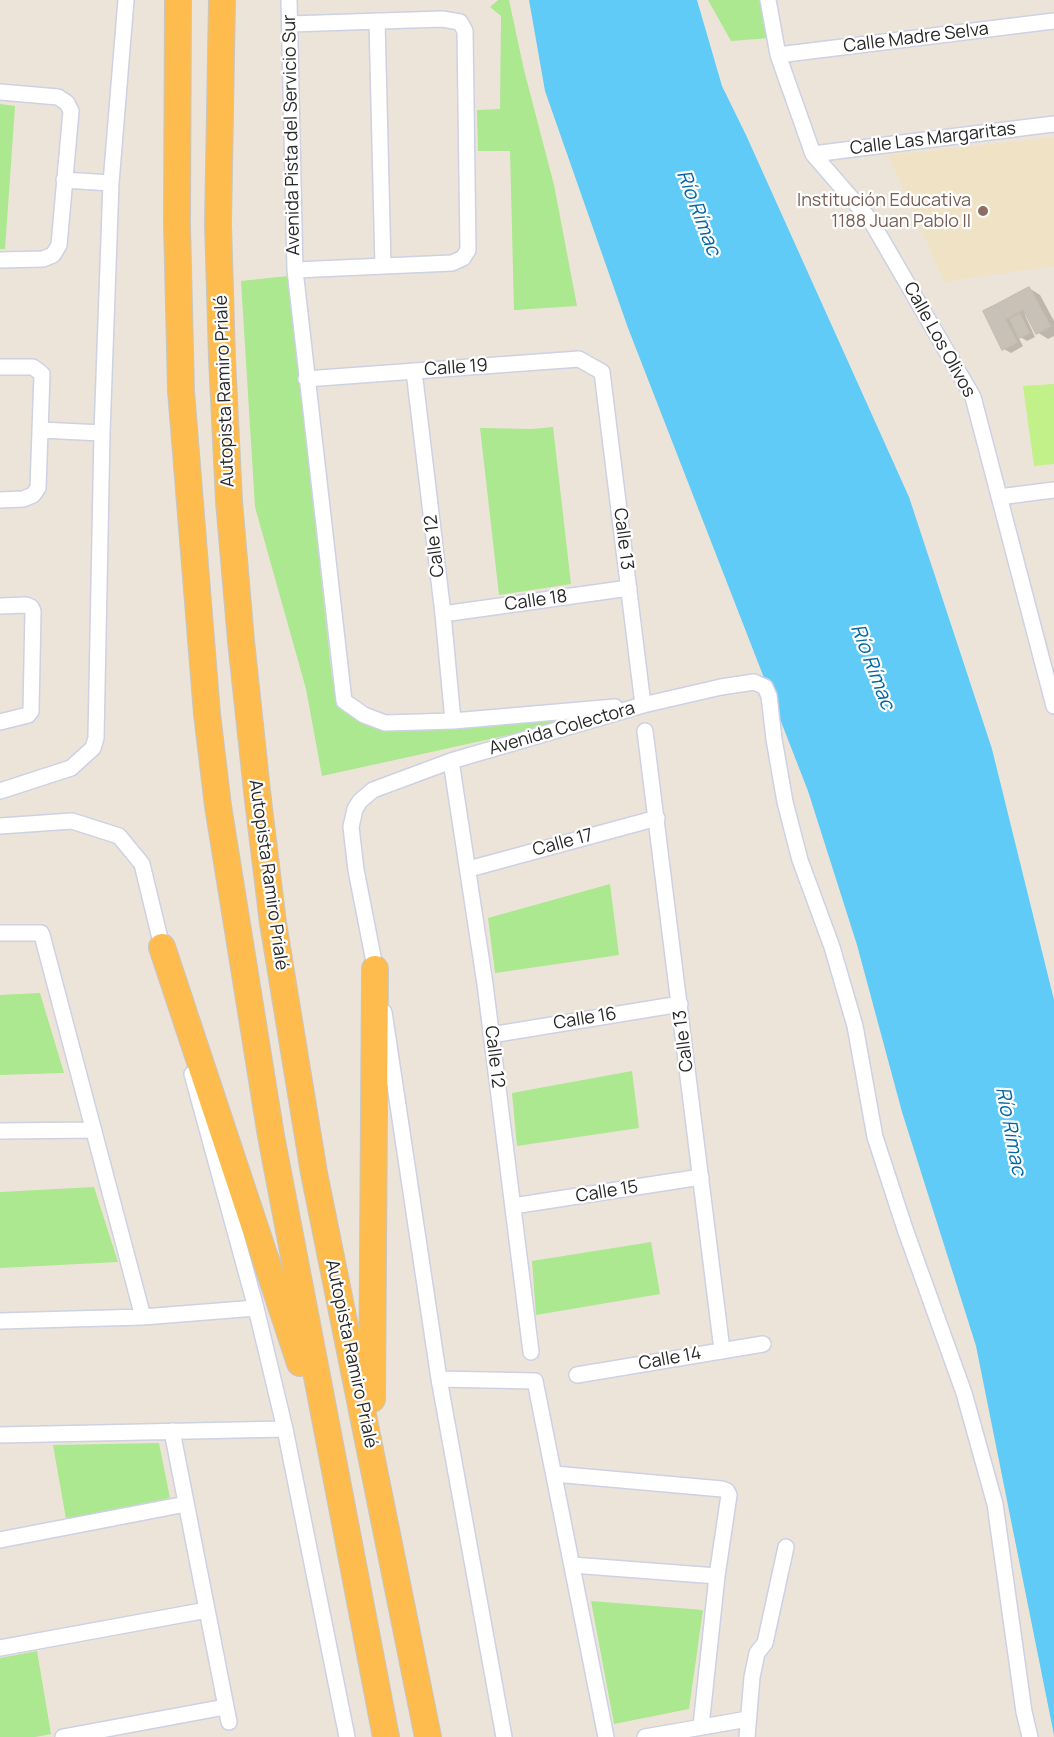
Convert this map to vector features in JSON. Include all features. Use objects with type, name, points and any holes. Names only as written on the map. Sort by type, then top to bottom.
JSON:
[{"type":"highway","name":"Autopista Ramiro Prialé","points":[[178,0],[177,224],[181,391],[207,714],[220,818],[272,1136],[386,1737]]},
{"type":"highway","name":"Autopista Ramiro Prialé","points":[[222,0],[219,269],[229,491],[241,641],[258,801],[273,922],[325,1233],[428,1737]]},
{"type":"highway","points":[[162,947],[331,1456]]},
{"type":"highway","points":[[371,1453],[375,969]]},
{"type":"street","points":[[0,791],[65,772],[79,762],[95,744],[102,433],[111,183],[126,0]]},
{"type":"street","name":"Avenida Pista del Servicio Sur","points":[[290,0],[295,270],[344,701],[364,715],[385,723],[453,721]]},
{"type":"street","name":"Calle Los Olivos","points":[[768,0],[777,55],[813,154],[871,221],[973,398],[1054,706]]},
{"type":"street","points":[[290,24],[442,19],[460,22],[465,31],[468,250],[464,258],[452,263],[295,270]]},
{"type":"street","points":[[377,21],[383,266]]},
{"type":"street","name":"Calle Madre Selva","points":[[777,55],[1054,21]]},
{"type":"street","points":[[0,92],[52,96],[63,99],[70,111],[57,251],[43,259],[0,260]]},
{"type":"street","name":"Calle Las Margaritas","points":[[813,154],[1054,124]]},
{"type":"street","points":[[64,180],[111,183]]},
{"type":"street","name":"Calle 19","points":[[306,379],[579,359],[602,372]]},
{"type":"street","points":[[0,367],[33,367],[42,374],[38,488],[33,495],[23,499],[0,500]]},
{"type":"street","name":"Calle 12","points":[[414,371],[443,614],[453,721]]},
{"type":"street","name":"Calle 13","points":[[602,372],[643,705]]},
{"type":"street","points":[[41,430],[102,433]]},
{"type":"street","points":[[999,497],[1054,490]]},
{"type":"street","name":"Calle 18","points":[[443,614],[628,588]]},
{"type":"street","points":[[0,606],[26,605],[33,611],[31,711],[28,715],[0,722]]},
{"type":"street","name":"Avenida Colectora","points":[[375,969],[356,870],[351,827],[355,809],[360,801],[373,790],[451,761],[643,705],[754,682],[765,687],[769,696],[785,802],[800,860],[832,947],[855,1026],[876,1137],[905,1229],[964,1393],[995,1504],[1024,1712],[1030,1737]]},
{"type":"street","points":[[453,721],[643,705]]},
{"type":"street","name":"Calle 13","points":[[645,731],[722,1350]]},
{"type":"street","name":"Calle 12","points":[[451,761],[469,869],[531,1352]]},
{"type":"street","name":"Calle 17","points":[[469,869],[657,818]]},
{"type":"street","points":[[0,826],[72,821],[119,836],[138,858],[146,875],[183,1041],[256,1308],[285,1428],[348,1737]]},
{"type":"street","points":[[0,933],[42,934],[143,1317]]},
{"type":"street","points":[[375,969],[389,1041],[439,1378],[504,1737]]},
{"type":"street","name":"Calle 16","points":[[491,1035],[680,1004]]},
{"type":"street","points":[[0,1131],[94,1130]]},
{"type":"street","name":"Calle 15","points":[[513,1206],[701,1177]]},
{"type":"street","points":[[0,1321],[143,1317],[256,1308]]},
{"type":"street","name":"Calle 14","points":[[577,1375],[762,1344]]},
{"type":"street","points":[[439,1378],[535,1381],[606,1737]]},
{"type":"street","points":[[0,1435],[285,1428]]},
{"type":"street","points":[[63,1737],[227,1715],[172,1431]]},
{"type":"street","points":[[554,1474],[727,1491],[729,1495],[717,1576],[701,1726]]},
{"type":"street","points":[[0,1540],[186,1504]]},
{"type":"street","points":[[747,1737],[752,1677],[757,1653],[765,1643],[786,1546]]},
{"type":"street","points":[[572,1565],[717,1576]]},
{"type":"street","points":[[0,1648],[207,1610]]},
{"type":"street","points":[[645,1737],[748,1719]]},
{"type":"shaded area","name":"Institución Educativa 1188 Juan Pablo II","points":[[1054,137],[1054,266],[944,282],[888,155]]},
{"type":"green space","points":[[498,0],[509,0],[524,70],[554,185],[577,306],[514,310],[510,151],[478,151],[477,110],[500,109],[501,16],[490,7]]},
{"type":"green space","points":[[708,0],[762,0],[770,38],[731,41]]},
{"type":"green space","points":[[0,104],[15,106],[5,249],[0,249]]},
{"type":"green space","points":[[288,276],[332,678],[340,705],[361,718],[586,718],[322,776],[306,689],[255,507],[241,281]]},
{"type":"green space","points":[[1054,384],[1054,464],[1034,466],[1023,386]]},
{"type":"green space","points":[[553,427],[571,584],[499,595],[480,428]]},
{"type":"green space","points":[[610,884],[619,955],[495,973],[488,918]]},
{"type":"green space","points":[[40,993],[64,1073],[0,1075],[0,995]]},
{"type":"green space","points":[[632,1071],[639,1128],[517,1146],[512,1093]]},
{"type":"green space","points":[[94,1187],[118,1262],[0,1268],[0,1192]]},
{"type":"green space","points":[[651,1242],[660,1294],[536,1315],[532,1261]]},
{"type":"green space","points":[[159,1443],[170,1498],[66,1519],[53,1445]]},
{"type":"green space","points":[[591,1601],[703,1610],[689,1709],[614,1724]]},
{"type":"green space","points":[[37,1651],[51,1734],[35,1737],[0,1737],[0,1658]]},
{"type":"water","name":"Río Rímac","points":[[529,0],[697,0],[722,86],[909,497],[992,749],[1054,1000],[1054,1735],[976,1346],[902,1112],[857,945],[808,791],[628,328],[545,91]]},
{"type":"building","points":[[1029,287],[1050,326],[1036,334],[1023,309],[1005,319],[997,304]]},
{"type":"building","points":[[997,304],[1017,342],[1002,350],[983,311]]},
{"type":"building","points":[[1020,314],[1029,333],[1019,338],[1010,319]]},
{"type":"place","name":"Institución Educativa 1188 Juan Pablo II","points":[[983,211]]}]
